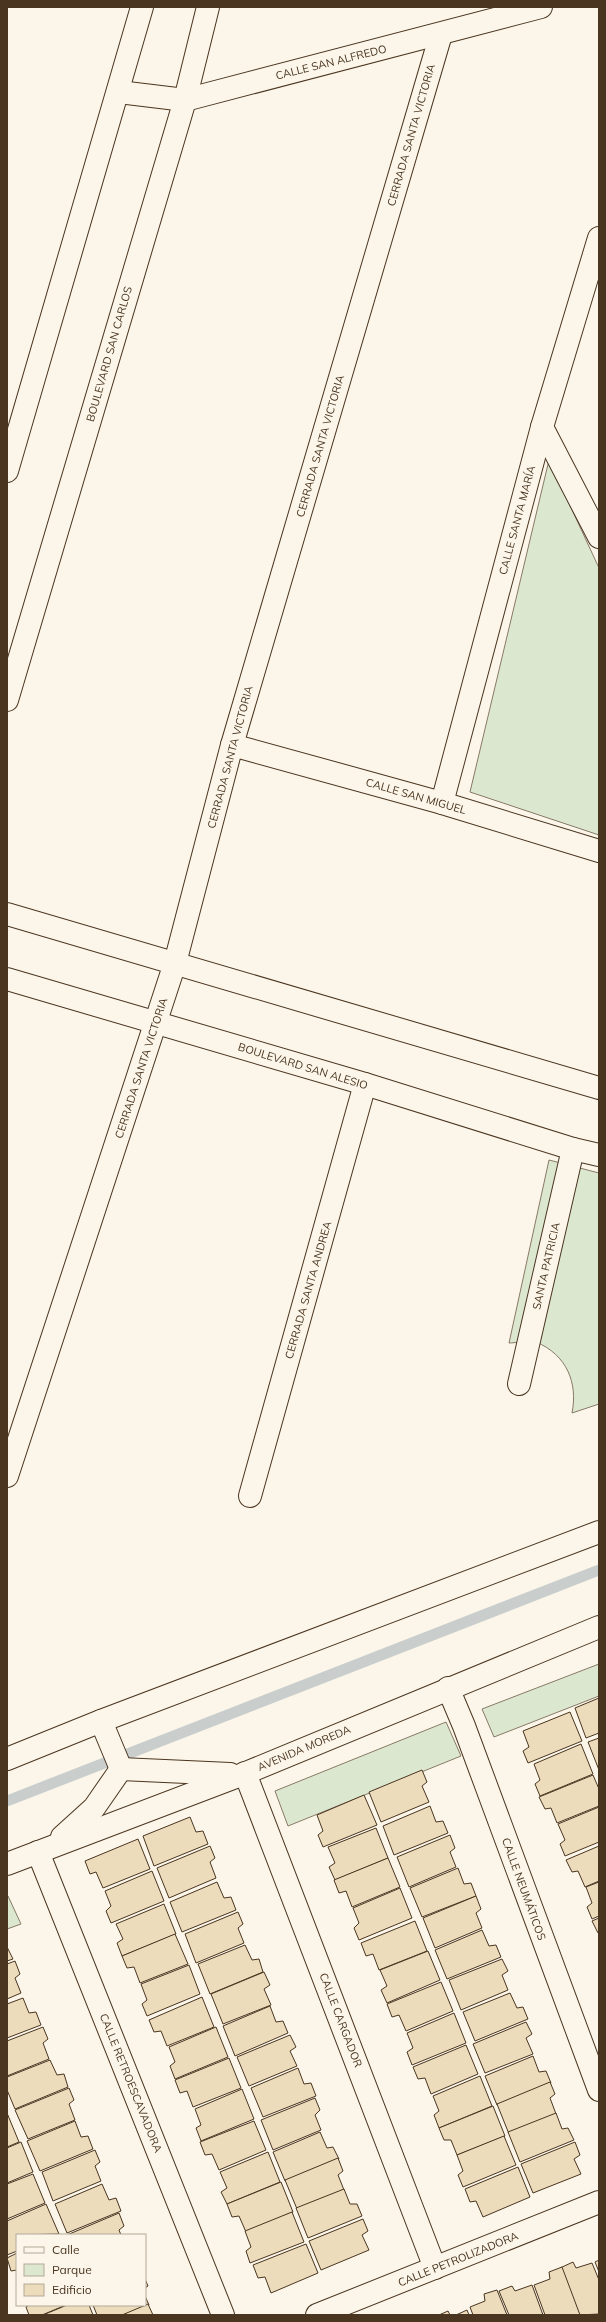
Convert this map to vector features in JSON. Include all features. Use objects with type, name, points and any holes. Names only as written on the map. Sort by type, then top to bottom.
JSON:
[{"type":"street","points":[[7,471],[119,92],[142,7]]},
{"type":"street","name":"BOULEVARD SAN CARLOS","points":[[7,700],[184,100],[208,7]]},
{"type":"street","name":"CALLE SAN ALFREDO","points":[[119,92],[184,100],[541,7]]},
{"type":"street","name":"CERRADA SANTA VICTORIA","points":[[7,1476],[175,963],[232,746],[441,34]]},
{"type":"street","name":"CALLE SANTA MARÍA","points":[[442,803],[542,427],[599,238]]},
{"type":"street","points":[[542,427],[599,537]]},
{"type":"street","name":"CALLE SAN MIGUEL","points":[[232,746],[442,803],[599,851]]},
{"type":"street","points":[[7,914],[599,1088]]},
{"type":"street","name":"BOULEVARD SAN ALESIO","points":[[7,979],[365,1084],[599,1155]]},
{"type":"street","name":"CERRADA SANTA ANDREA","points":[[250,1496],[365,1084]]},
{"type":"street","name":"SANTA PATRICIA","points":[[518,1384],[573,1148]]},
{"type":"street","points":[[7,1759],[101,1721],[599,1532]]},
{"type":"street","name":"AVENIDA MOREDA","points":[[7,1864],[243,1774],[448,1688],[599,1627]]},
{"type":"street","name":"CALLE NEUMÁTICOS","points":[[448,1688],[464,1726],[599,2090]]},
{"type":"street","points":[[101,1721],[121,1769]]},
{"type":"street","points":[[121,1769],[190,1774],[243,1774]]},
{"type":"street","points":[[44,1849],[94,1808],[121,1769]]},
{"type":"street","name":"CALLE CARGADOR","points":[[243,1774],[435,2268]]},
{"type":"street","name":"CALLE RETROESCAVADORA","points":[[44,1849],[223,2315]]},
{"type":"street","name":"CALLE PETROLIZADORA","points":[[317,2315],[599,2202]]},
{"type":"green space","points":[[549,460],[599,568],[599,835],[470,792]]},
{"type":"green space","points":[[549,1160],[599,1173],[599,1404],[572,1413],[573,1391],[571,1381],[563,1362],[556,1354],[533,1341],[509,1343]]},
{"type":"green space","points":[[599,1664],[599,1696],[494,1737],[482,1709]]},
{"type":"green space","points":[[446,1722],[461,1756],[288,1826],[275,1791]]},
{"type":"green space","points":[[8,1896],[21,1924],[7,1929],[7,1897]]},
{"type":"building","points":[[599,1698],[599,1733],[586,1738],[575,1708]]},
{"type":"building","points":[[570,1712],[582,1741],[528,1763],[523,1751],[529,1747],[523,1731]]},
{"type":"building","points":[[599,1738],[599,1770],[588,1742]]},
{"type":"building","points":[[581,1744],[593,1774],[540,1796],[535,1784],[540,1780],[534,1764]]},
{"type":"building","points":[[422,1770],[427,1782],[422,1786],[429,1802],[381,1822],[369,1792]]},
{"type":"building","points":[[593,1775],[599,1789],[599,1806],[557,1823],[551,1808],[545,1809],[539,1797]]},
{"type":"building","points":[[364,1795],[377,1825],[323,1847],[318,1835],[323,1831],[317,1815]]},
{"type":"building","points":[[430,1806],[436,1822],[443,1821],[448,1833],[394,1855],[383,1826]]},
{"type":"building","points":[[599,1807],[599,1842],[565,1856],[560,1844],[565,1840],[558,1824]]},
{"type":"building","points":[[190,1817],[196,1832],[203,1831],[208,1844],[154,1866],[143,1836]]},
{"type":"building","points":[[376,1828],[388,1858],[335,1880],[329,1867],[335,1863],[328,1847]]},
{"type":"building","points":[[450,1835],[455,1848],[450,1852],[456,1867],[409,1887],[397,1857]]},
{"type":"building","points":[[138,1839],[150,1869],[103,1888],[96,1872],[90,1874],[85,1861]]},
{"type":"building","points":[[210,1846],[215,1858],[210,1862],[216,1878],[169,1898],[157,1868]]},
{"type":"building","points":[[599,1846],[599,1881],[585,1887],[578,1871],[572,1872],[566,1860]]},
{"type":"building","points":[[388,1858],[400,1887],[352,1907],[346,1891],[339,1893],[334,1880]]},
{"type":"building","points":[[458,1868],[464,1884],[471,1883],[476,1896],[422,1917],[410,1888]]},
{"type":"building","points":[[152,1871],[164,1901],[111,1923],[106,1911],[111,1906],[105,1891]]},
{"type":"building","points":[[217,1882],[224,1898],[231,1897],[236,1910],[182,1932],[170,1902]]},
{"type":"building","points":[[599,1882],[599,1916],[592,1919],[587,1907],[592,1903],[586,1887]]},
{"type":"building","points":[[400,1888],[412,1918],[359,1940],[354,1928],[359,1923],[353,1908]]},
{"type":"building","points":[[476,1896],[481,1909],[476,1913],[482,1928],[435,1948],[423,1918]]},
{"type":"building","points":[[164,1904],[176,1934],[122,1956],[117,1943],[123,1939],[116,1924]]},
{"type":"building","points":[[238,1912],[243,1924],[238,1928],[244,1943],[196,1963],[185,1934]]},
{"type":"building","points":[[599,1918],[599,1933],[598,1933],[592,1921]]},
{"type":"building","points":[[415,1921],[427,1951],[379,1970],[373,1954],[366,1956],[361,1943]]},
{"type":"building","points":[[482,1930],[489,1946],[496,1945],[501,1957],[447,1979],[435,1950]]},
{"type":"building","points":[[175,1934],[188,1964],[140,1983],[134,1967],[127,1968],[122,1956]]},
{"type":"building","points":[[245,1945],[252,1960],[259,1959],[263,1972],[210,1994],[198,1964]]},
{"type":"building","points":[[7,1947],[13,1959],[7,1961]]},
{"type":"building","points":[[428,1951],[440,1980],[387,2003],[381,1990],[387,1986],[380,1970]]},
{"type":"building","points":[[502,1959],[508,1971],[502,1975],[508,1990],[461,2010],[449,1980]]},
{"type":"building","points":[[15,1961],[20,1974],[15,1978],[21,1993],[7,1999],[7,1964]]},
{"type":"building","points":[[189,1965],[200,1994],[147,2016],[142,2004],[147,2000],[141,1984]]},
{"type":"building","points":[[264,1972],[270,1985],[264,1989],[271,2005],[223,2024],[211,1994]]},
{"type":"building","points":[[441,1982],[453,2011],[406,2031],[399,2015],[392,2017],[387,2004]]},
{"type":"building","points":[[510,1993],[517,2008],[523,2007],[528,2019],[475,2041],[463,2012]]},
{"type":"building","points":[[202,1997],[214,2027],[167,2046],[161,2031],[154,2032],[149,2020]]},
{"type":"building","points":[[23,1998],[29,2013],[36,2012],[41,2025],[7,2038],[7,2004]]},
{"type":"building","points":[[270,2006],[276,2022],[283,2021],[288,2033],[235,2056],[223,2026]]},
{"type":"building","points":[[454,2013],[466,2043],[412,2065],[407,2052],[413,2048],[407,2033]]},
{"type":"building","points":[[526,2022],[532,2034],[526,2038],[533,2054],[485,2073],[473,2044]]},
{"type":"building","points":[[43,2027],[48,2039],[43,2043],[49,2059],[7,2076],[7,2041]]},
{"type":"building","points":[[216,2027],[228,2057],[175,2079],[170,2066],[175,2062],[169,2047]]},
{"type":"building","points":[[290,2035],[296,2047],[290,2051],[297,2066],[249,2086],[237,2057]]},
{"type":"building","points":[[466,2045],[478,2074],[431,2094],[425,2078],[418,2079],[413,2067]]},
{"type":"building","points":[[533,2056],[539,2072],[546,2071],[551,2083],[497,2105],[485,2076]]},
{"type":"building","points":[[229,2058],[241,2088],[193,2107],[187,2091],[180,2093],[175,2080]]},
{"type":"building","points":[[50,2060],[57,2075],[64,2074],[68,2087],[15,2109],[7,2090],[7,2077]]},
{"type":"building","points":[[298,2068],[304,2084],[311,2083],[316,2096],[263,2117],[251,2088]]},
{"type":"building","points":[[480,2076],[492,2106],[439,2128],[434,2115],[439,2111],[433,2096]]},
{"type":"building","points":[[550,2082],[555,2094],[550,2098],[556,2114],[509,2134],[497,2104]]},
{"type":"building","points":[[69,2088],[74,2100],[69,2104],[75,2120],[28,2139],[15,2110]]},
{"type":"building","points":[[242,2089],[254,2119],[201,2141],[196,2128],[201,2125],[195,2109]]},
{"type":"building","points":[[315,2098],[320,2110],[315,2115],[321,2130],[273,2150],[261,2120]]},
{"type":"building","points":[[493,2106],[505,2136],[457,2155],[451,2140],[444,2140],[439,2128]]},
{"type":"building","points":[[7,2113],[19,2142],[7,2147]]},
{"type":"building","points":[[556,2113],[562,2129],[568,2128],[574,2140],[520,2162],[508,2132]]},
{"type":"building","points":[[75,2121],[81,2137],[88,2136],[93,2149],[40,2171],[27,2141]]},
{"type":"building","points":[[254,2121],[266,2150],[219,2170],[212,2154],[205,2155],[200,2142]]},
{"type":"building","points":[[320,2132],[327,2148],[333,2147],[339,2159],[285,2181],[273,2152]]},
{"type":"building","points":[[504,2136],[516,2165],[463,2187],[458,2175],[463,2171],[457,2155]]},
{"type":"building","points":[[21,2142],[33,2172],[7,2183],[7,2148]]},
{"type":"building","points":[[575,2142],[580,2155],[574,2159],[581,2174],[533,2193],[521,2164]]},
{"type":"building","points":[[95,2150],[100,2162],[95,2166],[101,2181],[53,2201],[42,2172]]},
{"type":"building","points":[[268,2152],[280,2182],[227,2204],[221,2192],[227,2188],[220,2172]]},
{"type":"building","points":[[338,2158],[343,2171],[338,2175],[344,2190],[297,2209],[285,2180]]},
{"type":"building","points":[[518,2167],[530,2197],[483,2217],[476,2201],[470,2202],[465,2189]]},
{"type":"building","points":[[33,2174],[45,2203],[7,2219],[7,2184]]},
{"type":"building","points":[[281,2182],[293,2212],[246,2232],[239,2216],[232,2217],[227,2204]]},
{"type":"building","points":[[102,2184],[109,2200],[116,2198],[121,2211],[67,2233],[55,2204]]},
{"type":"building","points":[[344,2189],[350,2204],[357,2204],[362,2216],[308,2238],[296,2208]]},
{"type":"building","points":[[46,2204],[59,2234],[16,2234],[16,2251],[7,2255],[7,2221]]},
{"type":"building","points":[[292,2212],[304,2242],[250,2263],[246,2251],[251,2247],[245,2231]]},
{"type":"building","points":[[119,2213],[124,2226],[119,2230],[121,2234],[69,2234]]},
{"type":"building","points":[[363,2219],[368,2231],[362,2235],[369,2250],[321,2270],[309,2241]]},
{"type":"building","points":[[306,2244],[318,2273],[271,2293],[265,2277],[258,2278],[253,2265]]},
{"type":"building","points":[[16,2254],[16,2270],[11,2271],[7,2258]]},
{"type":"building","points":[[599,2260],[599,2272],[595,2262]]},
{"type":"building","points":[[573,2262],[576,2268],[592,2263],[599,2280],[599,2314],[579,2315],[560,2268]]},
{"type":"building","points":[[562,2267],[580,2315],[545,2315],[534,2285],[550,2279],[549,2272]]},
{"type":"building","points":[[532,2285],[543,2315],[509,2315],[499,2291],[512,2286],[515,2291]]},
{"type":"building","points":[[497,2290],[507,2315],[473,2315],[470,2307],[485,2301],[484,2294]]},
{"type":"building","points":[[146,2298],[149,2305],[125,2315],[97,2315],[93,2306],[146,2306]]},
{"type":"building","points":[[148,2304],[153,2315],[122,2315],[146,2306]]},
{"type":"building","points":[[64,2306],[42,2315],[29,2315],[26,2307]]},
{"type":"building","points":[[65,2306],[89,2306],[93,2315],[43,2315]]},
{"type":"building","points":[[467,2310],[469,2315],[456,2315]]},
{"type":"building","points":[[448,2311],[450,2315],[439,2315]]},
{"type":"waterway","points":[[7,1801],[599,1570]]}]
